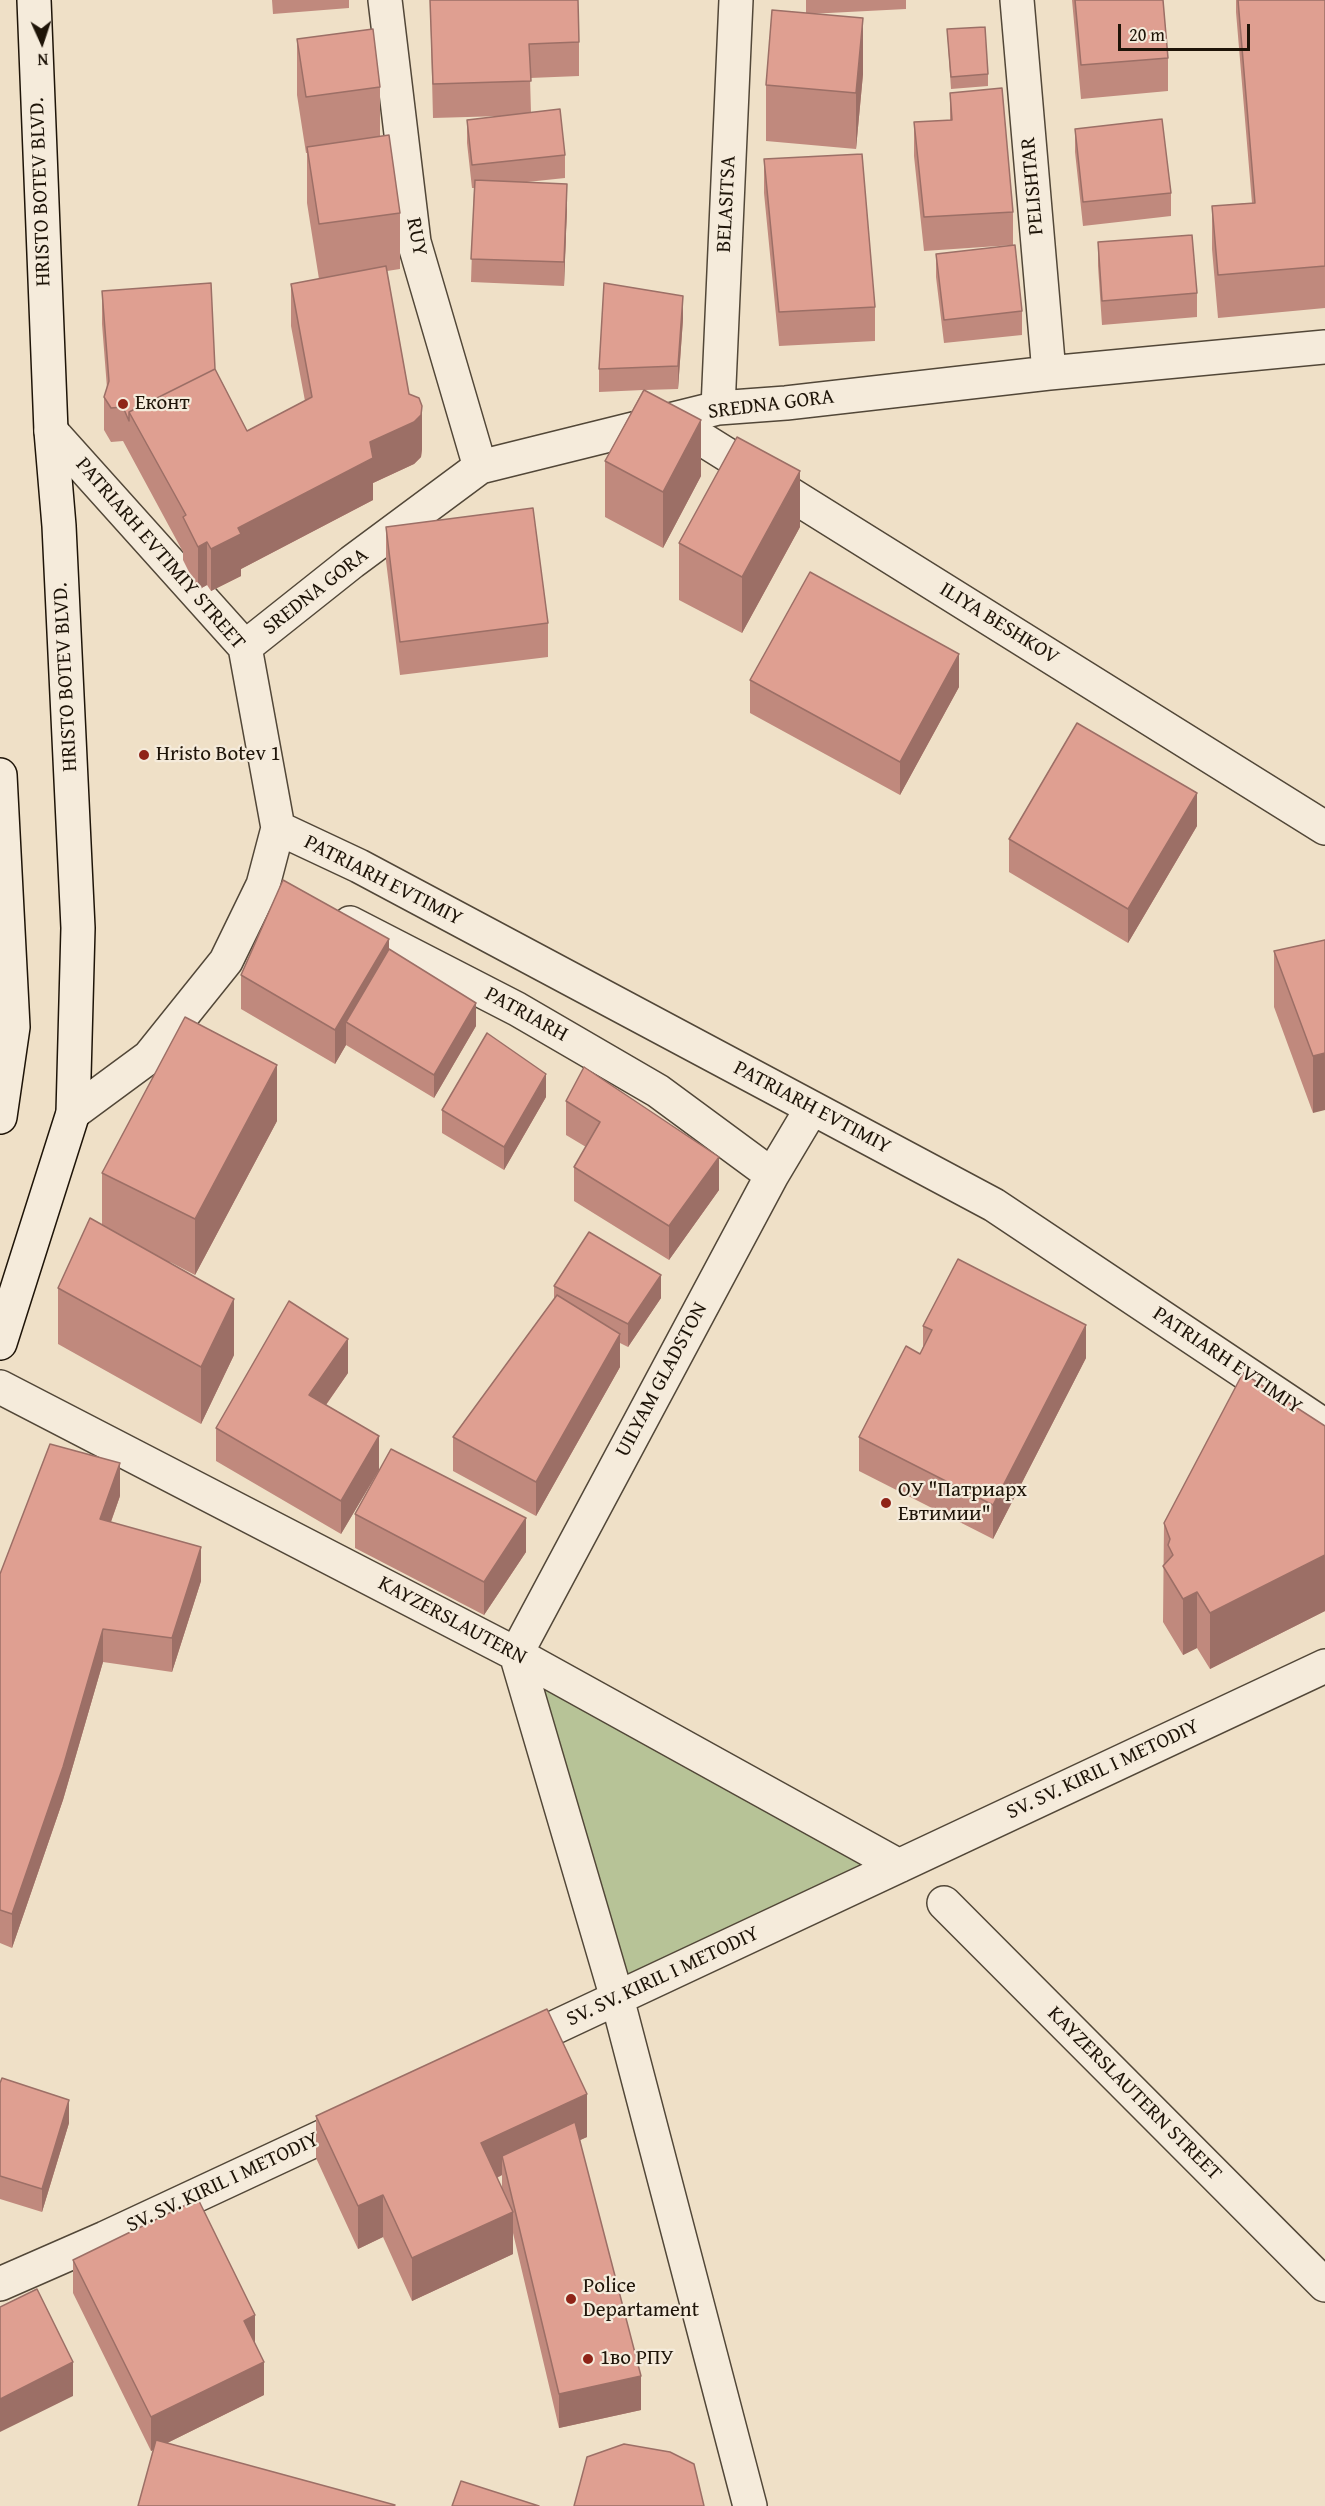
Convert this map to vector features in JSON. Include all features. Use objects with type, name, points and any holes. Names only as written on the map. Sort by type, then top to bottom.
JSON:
[{"type":"street","name":"HRISTO BOTEV BLVD.","points":[[0,1343],[73,1113],[78,928],[59,526],[51,431],[34,0]]},
{"type":"street","name":"RUY","points":[[384,0],[414,242],[480,467]]},
{"type":"street","name":"BELASITSA","points":[[718,408],[736,0]]},
{"type":"street","name":"PELISHTAR","points":[[1017,0],[1049,373]]},
{"type":"street","name":"SREDNA GORA","points":[[245,647],[352,562],[480,467],[718,408],[786,403],[1049,373],[1325,347]]},
{"type":"street","name":"ILIYA BESHKOV","points":[[673,421],[1325,828]]},
{"type":"street","name":"PATRIARH EVTIMIY STREET","points":[[51,431],[245,647],[278,828]]},
{"type":"street","points":[[0,775],[14,1027],[0,1117]]},
{"type":"street","points":[[73,1113],[149,1057],[226,961],[292,897],[278,828]]},
{"type":"street","name":"PATRIARH EVTIMIY","points":[[278,828],[359,866],[994,1205],[1325,1426]]},
{"type":"street","name":"PATRIARH","points":[[292,897],[517,1009],[658,1091],[772,1174]]},
{"type":"street","name":"UILYAM GLADSTON","points":[[516,1654],[772,1174],[812,1108]]},
{"type":"street","name":"KAYZERSLAUTERN","points":[[0,1388],[516,1654],[899,1866]]},
{"type":"street","points":[[516,1654],[616,1998],[750,2506]]},
{"type":"street","name":"SV. SV. KIRIL I METODIY","points":[[489,2058],[1325,1666]]},
{"type":"street","name":"KAYZERSLAUTERN STREET","points":[[944,1903],[1325,2285]]},
{"type":"street","name":"SV. SV. KIRIL I METODIY","points":[[0,2284],[105,2238],[382,2108]]},
{"type":"green space","points":[[516,1654],[899,1866],[617,1998]]},
{"type":"building","points":[[430,0],[578,0],[579,42],[529,44],[531,81],[433,84]]},
{"type":"building","points":[[1075,0],[1163,0],[1168,58],[1081,65]]},
{"type":"building","points":[[1238,0],[1325,0],[1325,266],[1218,275],[1212,206],[1255,203]]},
{"type":"building","points":[[772,10],[863,18],[856,93],[766,85]]},
{"type":"building","points":[[985,27],[988,74],[951,77],[947,29]]},
{"type":"building","points":[[373,29],[380,87],[306,97],[297,39]]},
{"type":"building","points":[[1002,88],[1013,212],[924,217],[914,122],[952,120],[950,93]]},
{"type":"building","points":[[560,109],[565,155],[472,165],[467,120]]},
{"type":"building","points":[[1162,119],[1171,193],[1083,202],[1075,129]]},
{"type":"building","points":[[389,135],[400,213],[319,224],[307,147]]},
{"type":"building","points":[[862,154],[875,307],[779,312],[764,159]]},
{"type":"building","points":[[475,180],[567,184],[564,262],[471,259]]},
{"type":"building","points":[[1192,235],[1197,293],[1102,301],[1098,242]]},
{"type":"building","points":[[1015,245],[1022,311],[944,320],[936,254]]},
{"type":"building","points":[[386,266],[409,394],[419,398],[422,406],[421,415],[414,422],[370,442],[373,458],[238,528],[241,534],[211,549],[207,542],[198,547],[183,517],[186,515],[129,412],[215,369],[247,431],[312,397],[291,284]]},
{"type":"building","points":[[211,283],[215,369],[129,412],[129,421],[123,407],[111,408],[104,397],[109,381],[102,291]]},
{"type":"building","points":[[604,283],[683,296],[678,366],[599,369]]},
{"type":"building","points":[[644,390],[701,420],[663,492],[605,461]]},
{"type":"building","points":[[737,437],[800,471],[742,577],[679,543]]},
{"type":"building","points":[[533,508],[548,623],[400,642],[386,527]]},
{"type":"building","points":[[810,572],[959,654],[900,762],[750,680]]},
{"type":"building","points":[[1077,723],[1197,793],[1128,909],[1009,839]]},
{"type":"building","points":[[283,880],[389,939],[335,1030],[241,975]]},
{"type":"building","points":[[1325,940],[1325,1053],[1313,1056],[1274,951]]},
{"type":"building","points":[[389,949],[476,1003],[434,1075],[346,1022]]},
{"type":"building","points":[[185,1017],[277,1065],[195,1219],[102,1173]]},
{"type":"building","points":[[487,1033],[546,1074],[504,1147],[442,1110]]},
{"type":"building","points":[[584,1067],[719,1157],[669,1226],[574,1167],[600,1122],[566,1101]]},
{"type":"building","points":[[90,1218],[234,1299],[201,1367],[58,1288]]},
{"type":"building","points":[[589,1232],[661,1275],[628,1324],[554,1286]]},
{"type":"building","points":[[958,1259],[1086,1325],[993,1505],[859,1437],[906,1346],[920,1354],[932,1330],[923,1326]]},
{"type":"building","points":[[557,1295],[620,1334],[536,1482],[453,1437]]},
{"type":"building","points":[[289,1301],[348,1339],[309,1395],[379,1436],[341,1501],[216,1428]]},
{"type":"building","points":[[1243,1373],[1325,1426],[1325,1555],[1210,1613],[1197,1592],[1183,1599],[1163,1566],[1173,1555],[1168,1545],[1170,1539],[1164,1523]]},
{"type":"building","points":[[50,1444],[120,1463],[100,1519],[201,1547],[172,1638],[103,1629],[63,1767],[12,1914],[0,1910],[0,1574]]},
{"type":"building","points":[[391,1449],[526,1518],[484,1582],[355,1514]]},
{"type":"building","points":[[547,2009],[587,2094],[481,2143],[513,2212],[412,2258],[383,2195],[358,2206],[316,2116]]},
{"type":"building","points":[[2,2078],[69,2100],[42,2189],[0,2176],[0,2083]]},
{"type":"building","name":"Police Departament","points":[[575,2122],[641,2376],[559,2394],[502,2156]]},
{"type":"building","points":[[198,2199],[255,2315],[244,2321],[264,2362],[151,2417],[73,2260]]},
{"type":"building","points":[[37,2289],[73,2362],[0,2399],[0,2307]]},
{"type":"building","points":[[156,2440],[395,2505],[138,2506]]},
{"type":"building","points":[[624,2444],[670,2452],[694,2464],[704,2506],[574,2506],[587,2457]]},
{"type":"building","points":[[461,2481],[539,2506],[452,2506]]},
{"type":"place","name":"Еконт","points":[[123,404]]},
{"type":"place","name":"Hristo Botev 1","points":[[144,755]]},
{"type":"place","name":"ОУ \"Патриарх Евтимии\"","points":[[886,1503]]},
{"type":"place","name":"Police Departament","points":[[571,2299]]},
{"type":"place","name":"1во РПУ","points":[[588,2359]]}]
